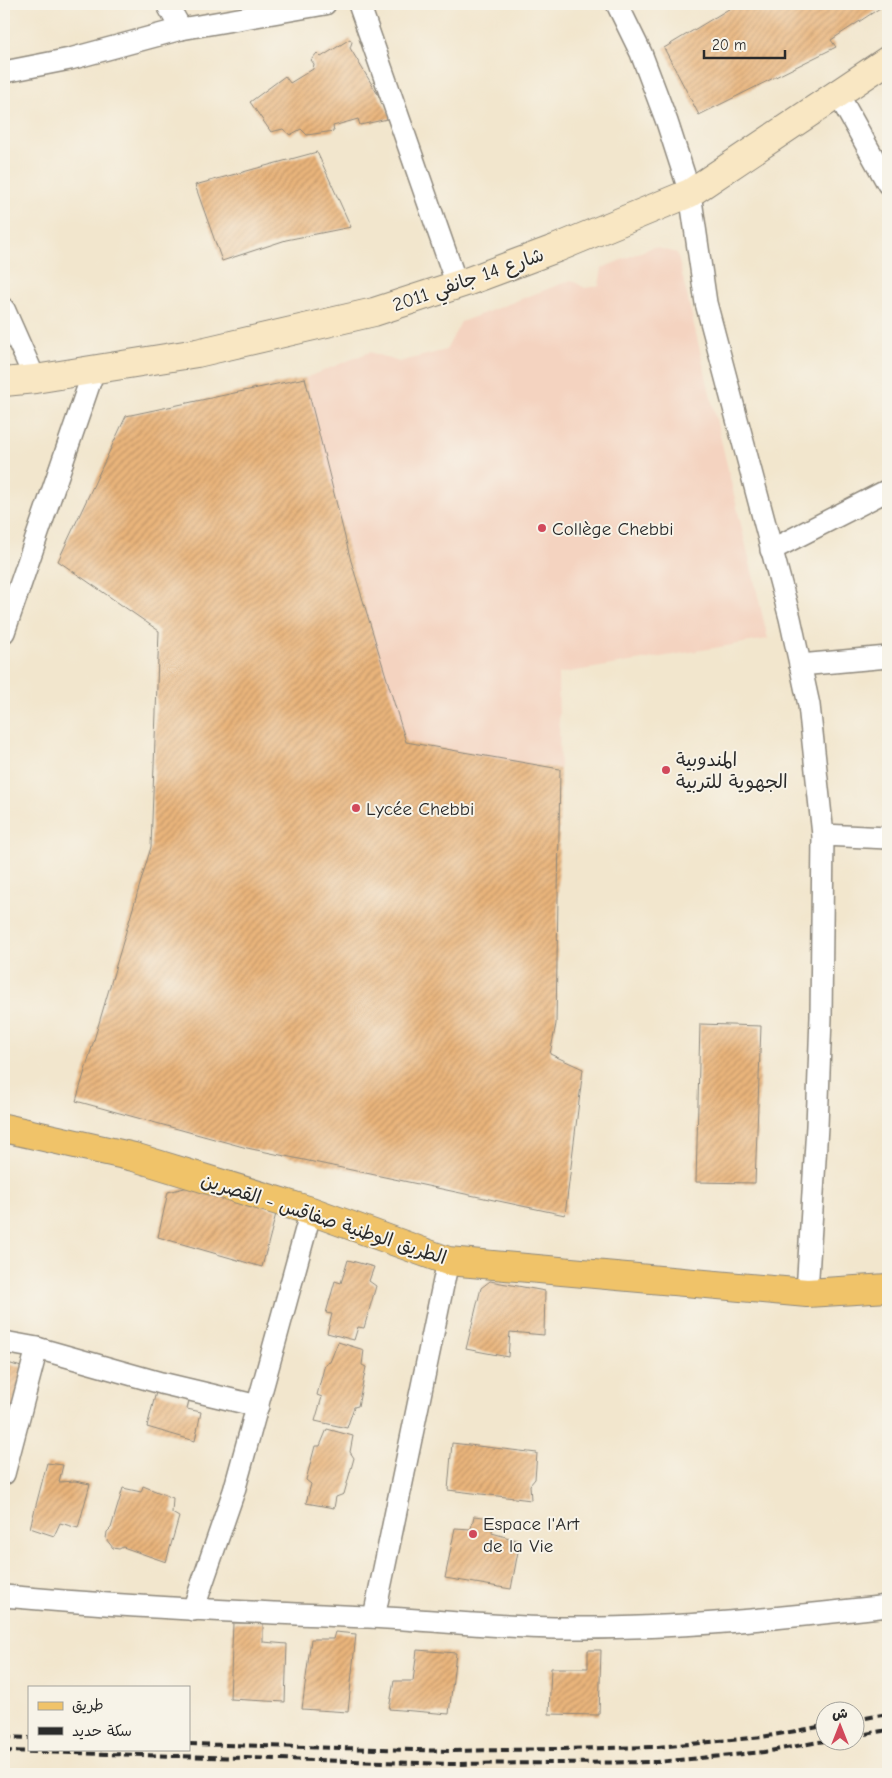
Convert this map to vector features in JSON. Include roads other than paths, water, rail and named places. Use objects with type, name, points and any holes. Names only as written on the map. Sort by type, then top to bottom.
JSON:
[{"type":"main road","name":"شارع 14 جانفي 2011","points":[[4,382],[35,380],[197,353],[290,333],[374,312],[457,285],[557,248],[690,193],[888,60]]},
{"type":"main road","name":"الطريق الوطنية صفاقس - القصرين","points":[[4,1128],[134,1157],[311,1211],[448,1261],[807,1293],[888,1288]]},
{"type":"street","points":[[167,4],[181,29]]},
{"type":"street","points":[[4,72],[70,59],[181,29],[325,4]]},
{"type":"street","points":[[359,4],[457,285]]},
{"type":"street","points":[[617,4],[640,52],[667,122],[690,193],[706,303],[790,618],[809,705],[823,835],[821,1017],[807,1293]]},
{"type":"street","points":[[838,94],[888,184]]},
{"type":"street","points":[[4,309],[35,380]]},
{"type":"street","points":[[4,632],[94,370]]},
{"type":"street","points":[[772,550],[888,490]]},
{"type":"street","points":[[800,665],[888,657]]},
{"type":"street","points":[[823,835],[888,838]]},
{"type":"street","points":[[193,1610],[234,1491],[311,1211]]},
{"type":"street","points":[[374,1617],[448,1261]]},
{"type":"street","points":[[4,1342],[37,1348],[258,1406]]},
{"type":"street","points":[[4,1474],[37,1348]]},
{"type":"street","points":[[4,1596],[193,1610],[374,1617],[469,1625],[568,1628],[682,1625],[802,1616],[888,1606]]},
{"type":"railway","points":[[864,1718],[888,1714]]},
{"type":"railway","points":[[190,1744],[452,1751],[658,1747],[762,1737],[814,1728]]},
{"type":"railway","points":[[864,1734],[888,1730]]},
{"type":"railway","points":[[4,1737],[28,1738]]},
{"type":"railway","points":[[4,1751],[451,1764],[657,1762],[764,1752],[814,1743]]},
{"type":"place","name":"Collège Chebbi","points":[[542,528]]},
{"type":"place","name":"المندوبية الجهوية للتربية","points":[[666,770]]},
{"type":"place","name":"Lycée Chebbi","points":[[356,808]]},
{"type":"place","name":"Espace l'Art de la Vie","points":[[473,1534]]}]
